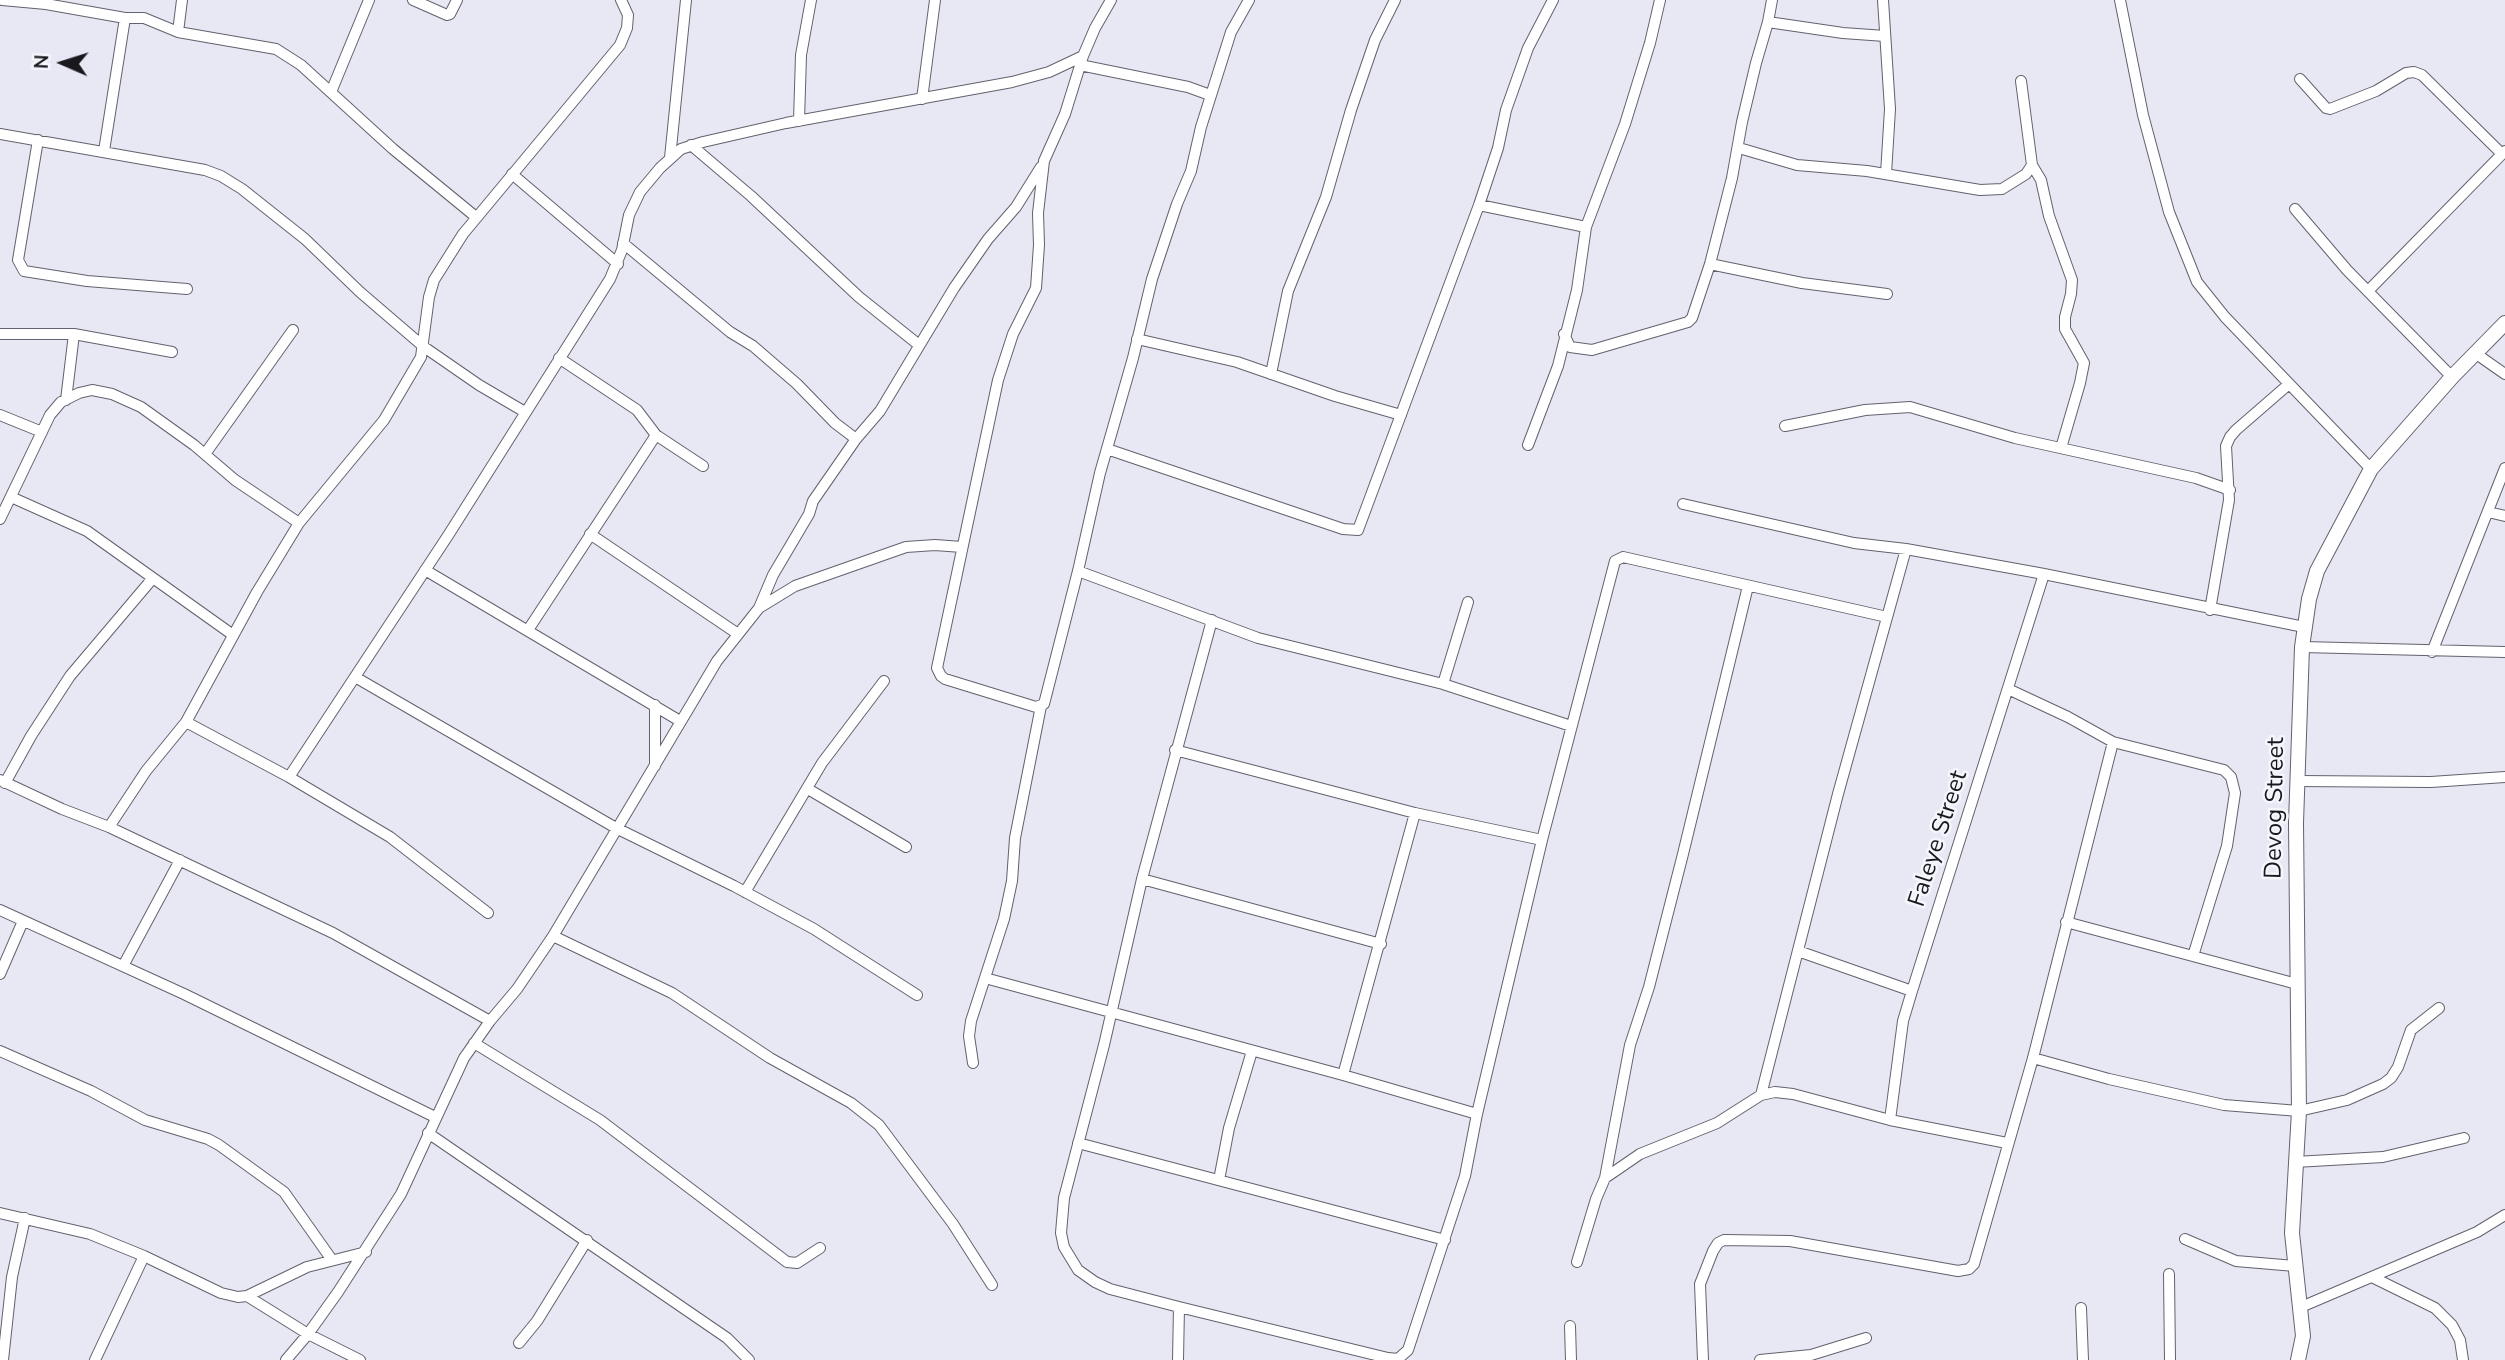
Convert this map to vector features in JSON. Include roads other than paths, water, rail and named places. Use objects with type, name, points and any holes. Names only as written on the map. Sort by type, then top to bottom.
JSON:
[{"type":"street","points":[[2,0],[46,2],[125,18],[151,20],[178,32],[276,49],[301,65],[393,149],[477,218]]},
{"type":"street","points":[[178,32],[182,0]]},
{"type":"street","points":[[331,92],[369,0]]},
{"type":"street","points":[[413,0],[447,15],[457,0]]},
{"type":"street","points":[[110,827],[146,771],[186,722],[299,523],[384,420],[418,363],[424,347],[429,297],[434,280],[463,234],[620,46],[627,28],[628,15],[621,0]]},
{"type":"street","points":[[670,158],[686,0]]},
{"type":"street","points":[[799,121],[801,55],[811,0]]},
{"type":"street","points":[[922,99],[935,0]]},
{"type":"street","points":[[760,608],[773,575],[810,514],[813,501],[856,439],[880,411],[988,239],[1016,207],[1044,161],[1065,114],[1081,60],[1111,0]]},
{"type":"street","points":[[973,1063],[969,1036],[1004,919],[1012,881],[1015,838],[1041,706],[1044,704],[1079,571],[1107,449],[1152,279],[1191,171],[1210,95],[1231,32],[1249,0]]},
{"type":"street","points":[[1271,374],[1289,291],[1326,197],[1375,40],[1395,0]]},
{"type":"street","points":[[1107,449],[1343,529],[1358,530],[1479,205],[1498,148],[1506,110],[1528,48],[1553,0]]},
{"type":"street","points":[[1528,445],[1558,366],[1577,290],[1587,227],[1625,124],[1660,0]]},
{"type":"street","points":[[1564,334],[1570,347],[1592,350],[1688,323],[1692,318],[1710,264],[1772,0]]},
{"type":"street","points":[[1882,0],[1890,109],[1886,174]]},
{"type":"street","points":[[2120,0],[2143,115],[2169,212],[2197,282],[2225,317],[2371,469]]},
{"type":"street","points":[[104,151],[125,18]]},
{"type":"street","points":[[1768,22],[1885,36]]},
{"type":"street","points":[[289,777],[425,570],[618,264],[629,215],[640,192],[681,149],[799,121],[1012,82],[1081,60],[1210,95]]},
{"type":"street","points":[[2300,79],[2326,108],[2330,109],[2376,92],[2406,72],[2414,72],[2421,75],[2503,153],[2368,291]]},
{"type":"street","points":[[2021,81],[2032,165],[2041,180],[2049,216],[2072,280],[2065,329],[2084,363],[2061,448]]},
{"type":"street","points":[[0,134],[205,170],[221,176],[242,189],[305,239],[360,292],[424,347],[479,385],[525,412]]},
{"type":"street","points":[[38,140],[19,260],[24,271],[87,281],[187,289]]},
{"type":"street","points":[[691,145],[751,196],[859,297],[919,345]]},
{"type":"street","points":[[1739,148],[1797,165],[1886,174],[1992,190],[2002,190],[2018,180],[2032,165]]},
{"type":"street","points":[[1041,706],[1036,707],[941,676],[937,668],[998,380],[1013,334],[1036,288],[1038,213],[1044,161]]},
{"type":"street","points":[[512,174],[618,264]]},
{"type":"street","points":[[1479,205],[1587,227]]},
{"type":"street","points":[[1016,207],[1038,213]]},
{"type":"street","points":[[2295,209],[2368,291],[2452,377]]},
{"type":"street","points":[[623,243],[730,332],[753,346],[797,384],[835,423],[856,439]]},
{"type":"street","points":[[1710,264],[1802,283],[1887,293]]},
{"type":"street","name":"Devog Street","points":[[2298,1360],[2303,1336],[2292,1233],[2300,1111],[2297,984],[2298,781],[2302,648],[2309,599],[2317,571],[2371,469],[2452,377],[2505,323]]},
{"type":"street","points":[[205,454],[293,330]]},
{"type":"street","points":[[0,334],[74,334],[172,352]]},
{"type":"street","points":[[66,400],[74,334]]},
{"type":"street","points":[[1137,339],[1237,362],[1335,396],[1401,415]]},
{"type":"street","points":[[2475,353],[2505,374]]},
{"type":"street","points":[[559,358],[637,410],[656,435],[703,466]]},
{"type":"street","points":[[2210,610],[2230,490],[2225,455],[2230,437],[2289,384]]},
{"type":"street","points":[[0,519],[50,415],[66,400],[92,390],[112,394],[141,407],[236,480],[299,523]]},
{"type":"street","points":[[1785,426],[1866,410],[1910,407],[2015,438],[2196,478],[2230,490]]},
{"type":"street","points":[[0,415],[42,432]]},
{"type":"street","points":[[528,630],[656,435]]},
{"type":"street","points":[[2432,652],[2505,468]]},
{"type":"street","points":[[11,497],[87,531],[233,635]]},
{"type":"street","points":[[1683,504],[1854,543],[1906,549],[2044,574],[2210,610],[2304,627]]},
{"type":"street","points":[[2488,512],[2505,516]]},
{"type":"street","points":[[590,534],[738,634]]},
{"type":"street","points":[[286,1360],[308,1334],[366,1252],[401,1194],[464,1058],[489,1021],[517,989],[553,936],[680,720],[717,661],[738,634],[760,608],[795,586],[906,547],[962,547]]},
{"type":"street","points":[[1761,1095],[1838,794],[1906,549]]},
{"type":"street","points":[[1212,620],[1175,750],[1064,1198],[1061,1233],[1064,1247],[1077,1270],[1110,1289],[1398,1359],[1408,1350],[1465,1176],[1477,1114],[1542,840],[1615,561],[1623,556],[1887,617]]},
{"type":"street","points":[[425,570],[680,720]]},
{"type":"street","points":[[1079,571],[1258,638],[1443,684],[1571,726]]},
{"type":"street","name":"Faleye Street","points":[[1890,1120],[1903,1021],[2044,574]]},
{"type":"street","points":[[153,578],[71,676],[3,781],[110,827],[333,933],[489,1021]]},
{"type":"street","points":[[1577,1262],[1605,1178],[1630,1045],[1649,987],[1748,586]]},
{"type":"street","points":[[1443,684],[1468,602]]},
{"type":"street","points":[[2302,648],[2505,652]]},
{"type":"street","points":[[355,677],[616,828],[814,929],[917,995]]},
{"type":"street","points":[[745,892],[848,726],[884,681]]},
{"type":"street","points":[[2008,689],[2113,742],[2224,770],[2231,777],[2235,793],[2228,846],[2193,956]]},
{"type":"street","points":[[655,705],[655,766]]},
{"type":"street","points":[[186,722],[289,777],[390,837],[488,913]]},
{"type":"street","points":[[1703,1360],[1700,1284],[1708,1260],[1718,1243],[1730,1239],[1790,1241],[1965,1271],[1973,1264],[2033,1058],[2113,742]]},
{"type":"street","points":[[1175,750],[1415,813],[1542,840]]},
{"type":"street","points":[[2298,781],[2431,782],[2505,777]]},
{"type":"street","points":[[808,789],[906,847]]},
{"type":"street","points":[[1343,1075],[1415,813]]},
{"type":"street","points":[[123,966],[180,860]]},
{"type":"street","points":[[1142,879],[1381,944]]},
{"type":"street","points":[[0,910],[123,966],[435,1117]]},
{"type":"street","points":[[0,974],[23,921]]},
{"type":"street","points":[[2066,922],[2297,984]]},
{"type":"street","points":[[553,936],[672,993],[770,1058],[851,1103],[879,1125],[953,1224],[992,1285]]},
{"type":"street","points":[[1798,951],[1912,991]]},
{"type":"street","points":[[985,978],[1477,1114]]},
{"type":"street","points":[[2033,1058],[2224,1105],[2300,1111],[2347,1100],[2383,1084],[2398,1067],[2411,1030],[2439,1008]]},
{"type":"street","points":[[474,1042],[600,1120],[787,1262],[797,1263],[820,1248]]},
{"type":"street","points":[[0,1051],[91,1091],[145,1120],[208,1139],[219,1145],[284,1192],[332,1260]]},
{"type":"street","points":[[1219,1181],[1229,1128],[1252,1051]]},
{"type":"street","points":[[1605,1178],[1640,1154],[1717,1123],[1761,1095],[1775,1092],[1793,1094],[1890,1120],[2007,1143]]},
{"type":"street","points":[[428,1133],[727,1338],[749,1360]]},
{"type":"street","points":[[2295,1162],[2383,1157],[2464,1138]]},
{"type":"street","points":[[1078,1143],[1445,1240]]},
{"type":"street","points":[[0,1213],[90,1234],[144,1256],[221,1293],[247,1296],[308,1334],[360,1360]]},
{"type":"street","points":[[2301,1307],[2477,1232],[2505,1215]]},
{"type":"street","points":[[3,1360],[12,1277],[25,1218]]},
{"type":"street","points":[[2185,1239],[2236,1261],[2295,1266]]},
{"type":"street","points":[[519,1343],[537,1321],[587,1240]]},
{"type":"street","points":[[247,1296],[307,1267],[366,1252]]},
{"type":"street","points":[[95,1360],[144,1256]]},
{"type":"street","points":[[2169,1274],[2170,1360]]},
{"type":"street","points":[[2372,1276],[2435,1308],[2452,1325],[2460,1340],[2463,1360]]},
{"type":"street","points":[[1178,1360],[1179,1307]]},
{"type":"street","points":[[2081,1308],[2083,1360]]},
{"type":"street","points":[[1570,1326],[1571,1360]]},
{"type":"street","points":[[1760,1360],[1811,1355],[1866,1338]]}]
